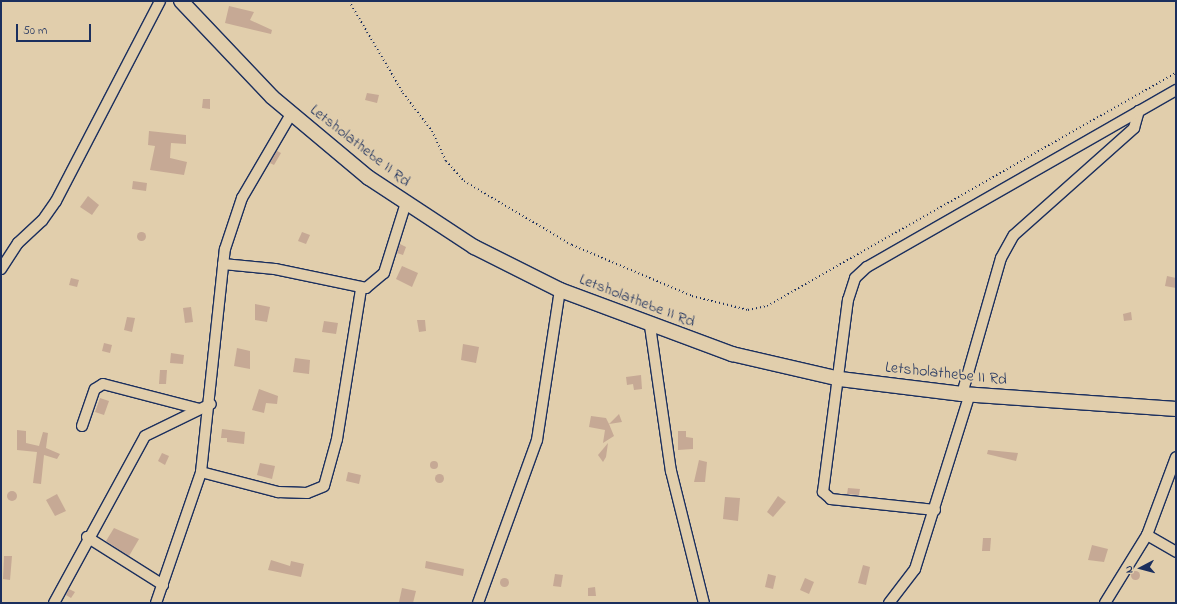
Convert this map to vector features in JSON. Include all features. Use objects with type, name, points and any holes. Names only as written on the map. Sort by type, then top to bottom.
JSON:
[{"type":"street","points":[[1,269],[18,243],[42,221],[56,201],[160,1]]},
{"type":"street","name":"Letsholathebe II Rd","points":[[181,1],[291,114],[406,203],[474,247],[560,290],[650,326],[732,354],[840,379],[966,394],[1176,409]]},
{"type":"street","points":[[935,510],[825,496],[823,488],[840,379],[848,300],[862,271],[1176,90]]},
{"type":"street","points":[[889,603],[915,569],[935,510],[1001,258],[1014,235],[1134,128],[1139,111]]},
{"type":"street","points":[[156,603],[200,472],[211,404],[223,264],[242,198],[291,114]]},
{"type":"street","points":[[223,264],[275,269],[360,289],[375,284],[384,273],[406,203]]},
{"type":"street","points":[[200,472],[278,492],[307,494],[324,486],[337,439],[360,289]]},
{"type":"street","points":[[478,603],[537,440],[560,290]]},
{"type":"street","points":[[650,326],[671,470],[704,603]]},
{"type":"street","points":[[82,426],[99,384],[199,409]]},
{"type":"street","points":[[54,603],[88,537],[145,436],[211,404]]},
{"type":"street","points":[[1105,603],[1147,535],[1176,457]]},
{"type":"street","points":[[1147,535],[1176,552]]},
{"type":"street","points":[[88,537],[163,585]]},
{"type":"path","points":[[349,1],[403,92],[432,131],[446,161],[464,182],[572,245],[692,296],[748,310],[767,306],[1176,73]]},
{"type":"building","points":[[229,6],[254,12],[250,20],[272,30],[271,34],[225,23]]},
{"type":"building","points":[[367,93],[379,95],[377,103],[365,100]]},
{"type":"building","points":[[203,99],[210,99],[210,109],[202,108]]},
{"type":"building","points":[[149,131],[186,135],[186,144],[171,143],[170,158],[187,162],[184,175],[150,170],[155,146],[148,145]]},
{"type":"building","points":[[277,151],[281,153],[274,165],[270,163]]},
{"type":"building","points":[[133,181],[147,183],[146,191],[132,189]]},
{"type":"building","points":[[88,196],[99,205],[92,215],[80,207]]},
{"type":"building","points":[[141,231],[146,236],[141,241],[136,236]]},
{"type":"building","points":[[302,232],[310,235],[306,244],[298,241]]},
{"type":"building","points":[[400,244],[406,247],[403,255],[397,253]]},
{"type":"building","points":[[402,266],[418,273],[412,287],[396,279]]},
{"type":"building","points":[[1167,276],[1176,278],[1176,288],[1165,286]]},
{"type":"building","points":[[71,278],[79,280],[77,287],[69,285]]},
{"type":"building","points":[[255,304],[270,307],[267,322],[255,320]]},
{"type":"building","points":[[191,307],[193,322],[185,323],[183,308]]},
{"type":"building","points":[[1131,312],[1132,320],[1124,321],[1123,314]]},
{"type":"building","points":[[127,317],[135,318],[132,332],[124,330]]},
{"type":"building","points":[[417,320],[425,320],[426,331],[419,332]]},
{"type":"building","points":[[324,321],[338,323],[336,334],[322,332]]},
{"type":"building","points":[[104,343],[112,345],[110,353],[102,351]]},
{"type":"building","points":[[463,344],[479,347],[476,363],[461,360]]},
{"type":"building","points":[[237,348],[250,351],[250,369],[234,366]]},
{"type":"building","points":[[171,353],[184,355],[183,364],[170,363]]},
{"type":"building","points":[[295,358],[310,360],[309,374],[293,372]]},
{"type":"building","points":[[160,370],[167,370],[166,384],[159,384]]},
{"type":"building","points":[[641,375],[642,389],[634,390],[633,384],[627,385],[626,377]]},
{"type":"building","points":[[259,389],[278,396],[277,404],[266,403],[264,413],[252,410]]},
{"type":"building","points":[[100,398],[109,401],[104,415],[95,412]]},
{"type":"building","points":[[619,414],[622,422],[609,424]]},
{"type":"building","points":[[591,416],[606,418],[614,436],[603,443],[605,430],[589,427]]},
{"type":"building","points":[[222,429],[245,432],[244,444],[227,442],[227,438],[221,438]]},
{"type":"building","points":[[17,430],[26,431],[26,443],[39,446],[43,432],[48,433],[46,448],[60,454],[57,459],[44,455],[41,484],[33,483],[37,452],[17,450]]},
{"type":"building","points":[[678,431],[686,431],[686,437],[693,438],[693,449],[678,450]]},
{"type":"building","points":[[608,443],[606,457],[603,462],[598,455]]},
{"type":"building","points":[[988,450],[1018,453],[1016,461],[987,454]]},
{"type":"building","points":[[162,453],[169,456],[165,465],[158,461]]},
{"type":"building","points":[[699,460],[707,462],[705,482],[694,482]]},
{"type":"building","points":[[432,461],[436,461],[438,465],[436,469],[432,469],[430,467],[430,463]]},
{"type":"building","points":[[260,463],[275,466],[272,479],[257,475]]},
{"type":"building","points":[[348,472],[361,475],[359,484],[346,481]]},
{"type":"building","points":[[437,474],[441,474],[443,478],[441,482],[437,482],[435,480],[435,476]]},
{"type":"building","points":[[848,488],[860,489],[859,495],[847,494]]},
{"type":"building","points":[[12,491],[17,496],[12,501],[7,496]]},
{"type":"building","points":[[57,494],[66,511],[55,516],[46,500]]},
{"type":"building","points":[[778,496],[786,502],[773,517],[767,512]]},
{"type":"building","points":[[725,497],[740,498],[738,521],[723,519]]},
{"type":"building","points":[[114,528],[139,539],[129,556],[106,541]]},
{"type":"building","points":[[983,538],[991,538],[990,551],[982,551]]},
{"type":"building","points":[[1092,545],[1108,549],[1104,562],[1088,560]]},
{"type":"building","points":[[4,556],[12,556],[10,580],[3,579]]},
{"type":"building","points":[[271,560],[290,566],[291,561],[304,564],[301,577],[268,570]]},
{"type":"building","points":[[426,561],[464,569],[463,576],[425,568]]},
{"type":"building","points":[[863,565],[870,567],[866,585],[858,583]]},
{"type":"building","points":[[1135,570],[1140,575],[1135,580],[1130,575]]},
{"type":"building","points":[[555,574],[563,575],[561,587],[553,586]]},
{"type":"building","points":[[768,574],[776,576],[773,589],[765,587]]},
{"type":"building","points":[[502,578],[506,578],[508,582],[506,586],[502,586],[500,584],[500,580]]},
{"type":"building","points":[[805,578],[814,582],[809,594],[800,590]]},
{"type":"building","points":[[595,587],[596,596],[588,596],[588,588]]},
{"type":"building","points":[[402,588],[416,591],[413,603],[399,602]]},
{"type":"building","points":[[69,589],[75,592],[71,598],[66,595]]}]
